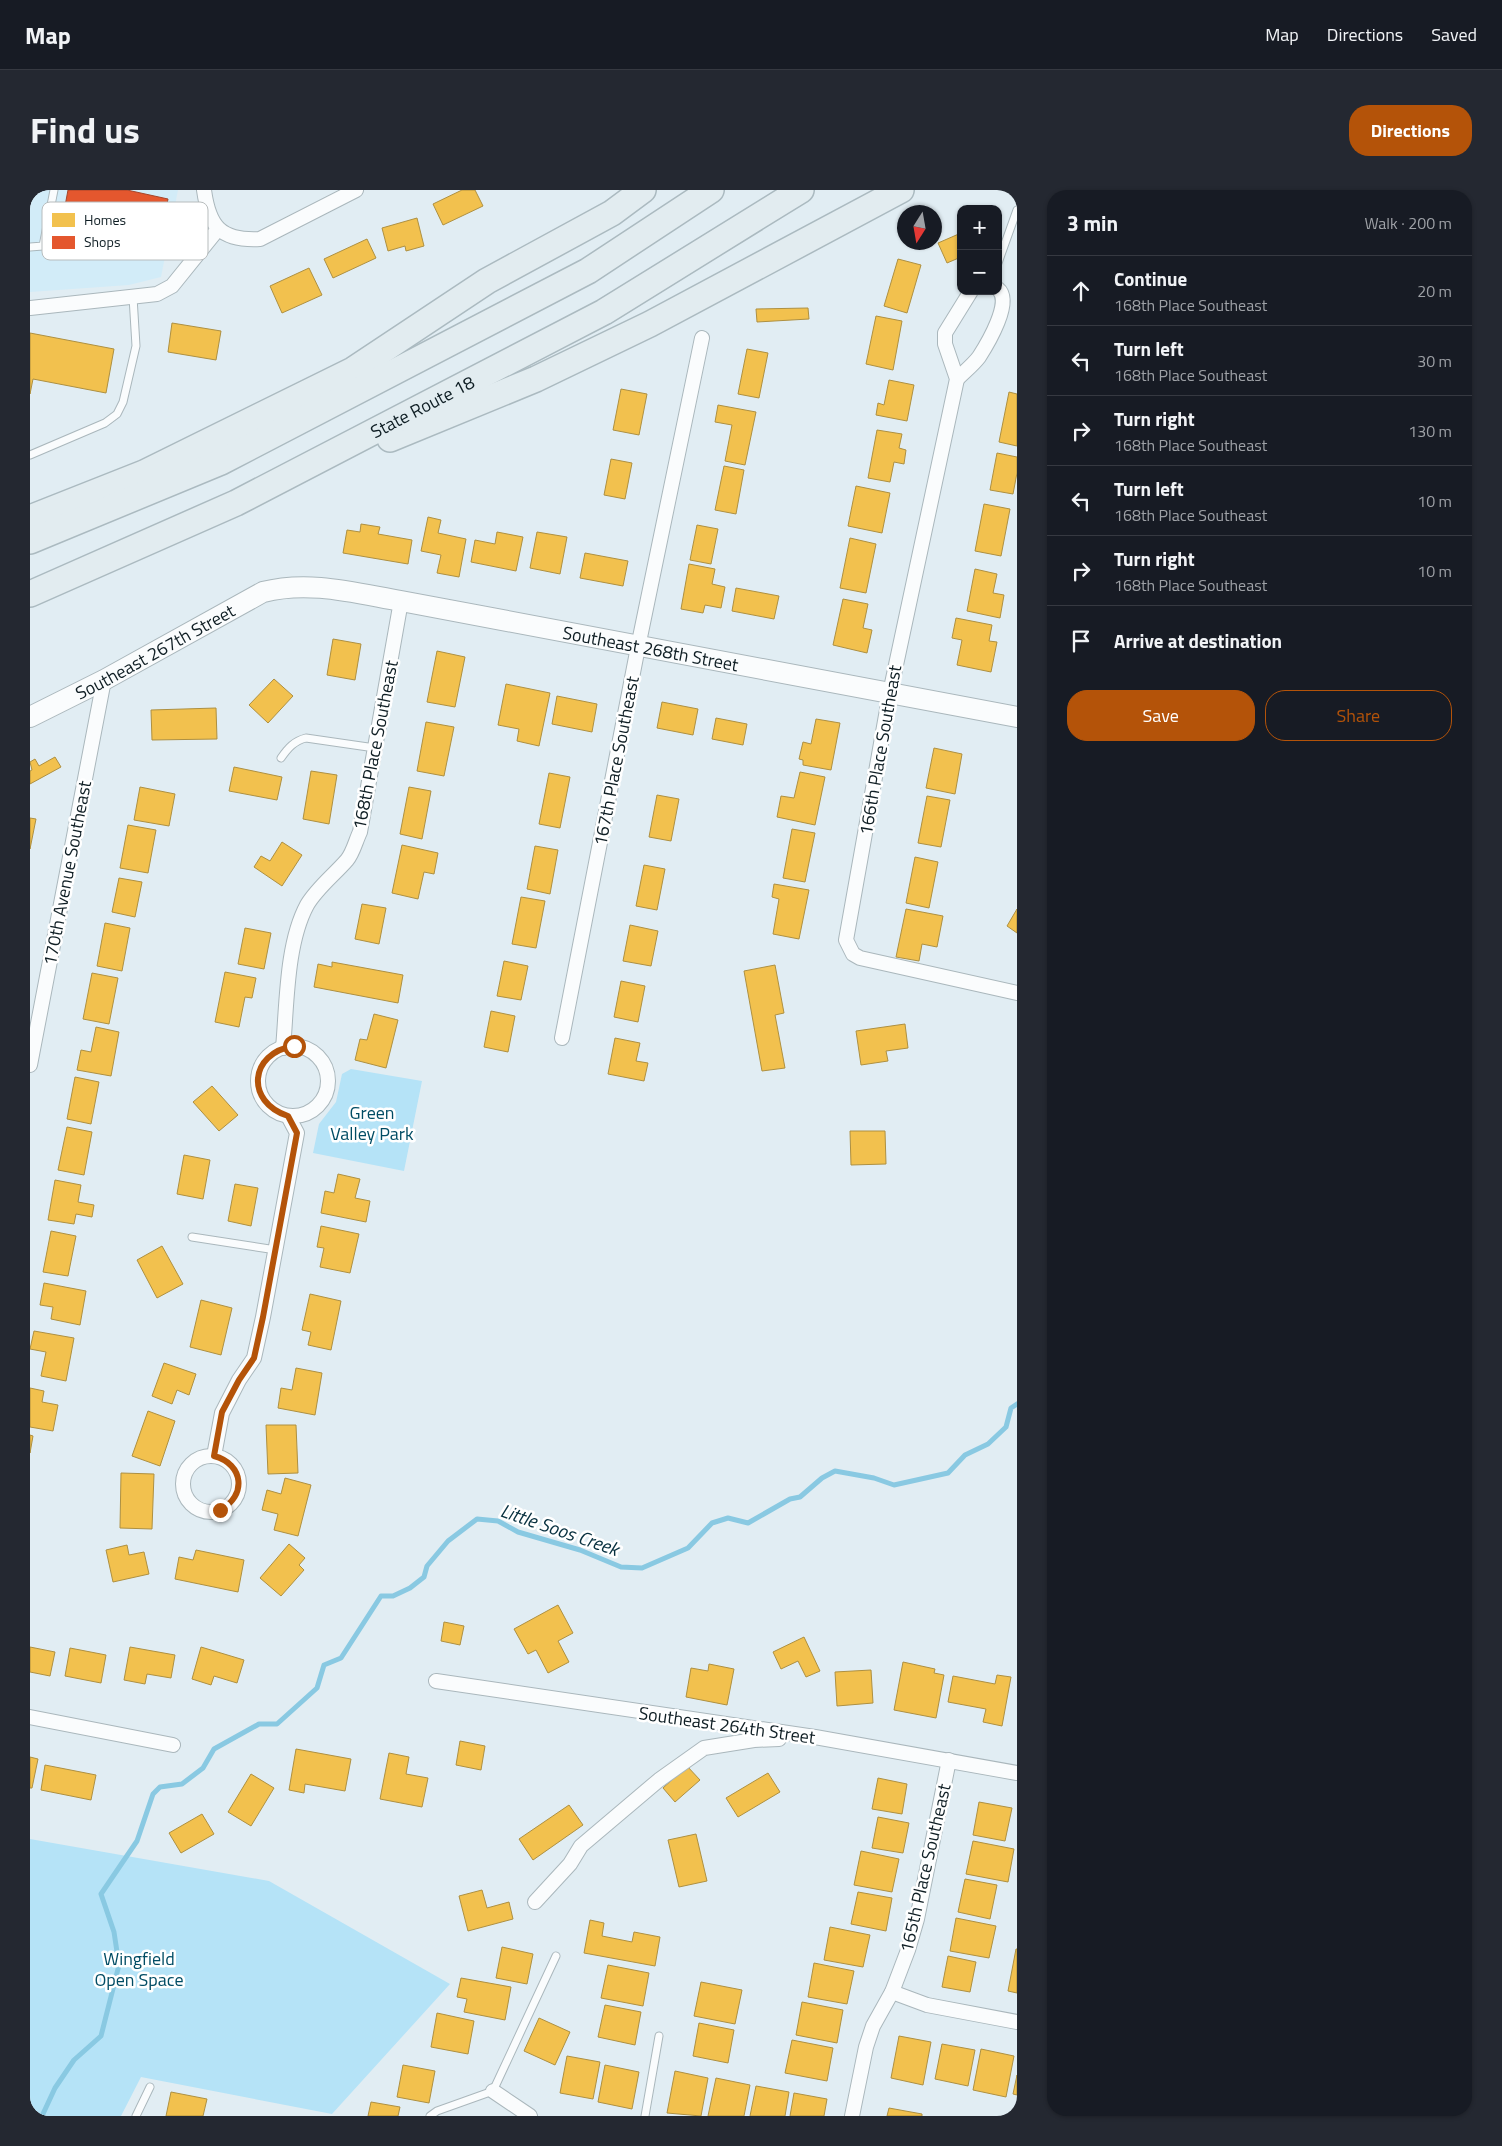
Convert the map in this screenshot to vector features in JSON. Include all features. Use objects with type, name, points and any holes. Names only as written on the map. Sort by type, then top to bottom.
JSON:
[{"type":"highway","points":[[30,518],[144,473],[353,370],[487,281],[612,212],[644,190]]},
{"type":"highway","points":[[30,541],[238,453],[588,271],[711,190]]},
{"type":"highway","name":"State Route 18","points":[[30,594],[236,503],[604,312],[801,190]]},
{"type":"highway","points":[[236,503],[536,379],[650,324],[900,190]]},
{"type":"street","points":[[208,214],[218,229],[228,235],[245,240],[260,239],[356,190]]},
{"type":"street","points":[[208,241],[218,229]]},
{"type":"street","points":[[30,308],[157,294],[172,286],[193,260]]},
{"type":"street","points":[[969,295],[945,333],[945,344],[957,379],[979,357],[1000,317],[1005,304],[1002,292]]},
{"type":"street","name":"167th Place Southeast","points":[[562,1038],[638,647],[702,338]]},
{"type":"street","name":"166th Place Southeast","points":[[957,379],[890,693],[846,940],[853,954],[860,958],[1017,993]]},
{"type":"street","name":"Southeast 268th Street","points":[[281,587],[306,586],[401,601],[1017,717]]},
{"type":"street","name":"Southeast 267th Street","points":[[30,717],[104,680],[236,605],[263,592],[281,587]]},
{"type":"street","name":"168th Place Southeast","points":[[283,1048],[293,946],[301,918],[308,904],[329,877],[348,858],[360,832],[401,601]]},
{"type":"street","name":"170th Avenue Southeast","points":[[30,1065],[104,680]]},
{"type":"street","points":[[294,1046],[305,1048],[322,1063],[327,1073],[325,1095],[319,1104],[310,1112],[288,1116],[277,1112],[267,1105],[261,1095],[258,1084],[259,1072],[264,1061],[272,1053],[294,1046]]},
{"type":"street","points":[[214,1456],[222,1412],[239,1380],[254,1358],[297,1133],[288,1116]]},
{"type":"street","points":[[205,1456],[214,1456],[223,1458],[231,1464],[239,1481],[238,1490],[228,1506],[210,1512],[193,1506],[183,1491],[183,1482],[189,1465],[205,1456]]},
{"type":"street","name":"Southeast 264th Street","points":[[436,1681],[815,1737],[1017,1773]]},
{"type":"street","points":[[30,1717],[174,1745]]},
{"type":"street","points":[[534,1902],[570,1864],[581,1846],[659,1780],[704,1748],[754,1740],[815,1737]]},
{"type":"street","name":"165th Place Southeast","points":[[852,2116],[868,2040],[873,2026],[892,1992],[908,1950],[917,1919],[949,1760]]},
{"type":"street","points":[[892,1992],[927,2005],[1017,2022]]},
{"type":"street","points":[[493,2091],[530,2116]]},
{"type":"lane","points":[[1002,252],[1017,210]]},
{"type":"lane","points":[[30,455],[105,423],[117,414],[123,402],[136,346],[133,297]]},
{"type":"lane","points":[[281,758],[297,740],[306,738],[375,748]]},
{"type":"lane","points":[[192,1237],[276,1250]]},
{"type":"lane","points":[[430,2116],[437,2111],[493,2091],[556,1956]]},
{"type":"lane","points":[[645,2116],[659,2036]]},
{"type":"lane","points":[[136,2116],[150,2087]]},
{"type":"shaded area","points":[[30,190],[178,190],[176,202],[42,202],[42,260],[164,260],[161,277],[129,285],[30,292]]},
{"type":"green space","name":"Green Valley Park","points":[[351,1069],[422,1081],[404,1171],[313,1153],[319,1124],[336,1102],[342,1074]]},
{"type":"green space","name":"Wingfield Open Space","points":[[30,1839],[269,1881],[450,1984],[332,2114],[141,2077],[121,2116],[30,2116]]},
{"type":"building: Homes","points":[[462,190],[475,190],[483,206],[443,225],[433,204]]},
{"type":"building: Homes","points":[[417,218],[424,246],[406,251],[405,246],[388,251],[382,228]]},
{"type":"building: Homes","points":[[957,235],[957,259],[947,263],[941,250],[942,241]]},
{"type":"building: Homes","points":[[367,239],[376,258],[333,278],[324,259]]},
{"type":"building: Homes","points":[[898,259],[921,265],[907,313],[884,306]]},
{"type":"building: Homes","points":[[309,268],[322,295],[282,313],[270,286]]},
{"type":"building: Homes","points":[[808,308],[809,319],[757,322],[756,309]]},
{"type":"building: Homes","points":[[876,316],[902,321],[893,370],[866,364]]},
{"type":"building: Homes","points":[[172,323],[221,331],[216,360],[168,352]]},
{"type":"building: Homes","points":[[30,333],[114,349],[106,393],[33,379],[30,394]]},
{"type":"building: Homes","points":[[747,349],[768,353],[759,398],[738,394]]},
{"type":"building: Homes","points":[[889,380],[914,385],[907,421],[876,415],[878,403],[884,405]]},
{"type":"building: Homes","points":[[621,389],[647,394],[639,435],[613,430]]},
{"type":"building: Homes","points":[[1009,392],[1017,394],[1017,446],[999,442]]},
{"type":"building: Homes","points":[[718,405],[756,412],[745,465],[725,461],[732,425],[715,422]]},
{"type":"building: Homes","points":[[877,430],[902,434],[899,448],[906,450],[904,464],[894,462],[890,482],[868,478]]},
{"type":"building: Homes","points":[[997,453],[1017,457],[1017,473],[1013,494],[990,490]]},
{"type":"building: Homes","points":[[611,459],[632,463],[625,499],[604,495]]},
{"type":"building: Homes","points":[[724,466],[744,470],[736,514],[715,510]]},
{"type":"building: Homes","points":[[856,486],[890,493],[882,533],[848,526]]},
{"type":"building: Homes","points":[[984,504],[1010,509],[1001,556],[975,551]]},
{"type":"building: Homes","points":[[428,517],[441,520],[438,533],[466,539],[459,577],[437,573],[441,555],[421,551]]},
{"type":"building: Homes","points":[[361,524],[380,527],[378,534],[412,540],[408,564],[343,553],[347,530],[360,532]]},
{"type":"building: Homes","points":[[697,525],[718,529],[711,564],[690,560]]},
{"type":"building: Homes","points":[[497,532],[523,537],[516,571],[471,562],[475,540],[495,544]]},
{"type":"building: Homes","points":[[537,532],[567,537],[560,574],[530,568]]},
{"type":"building: Homes","points":[[850,538],[876,544],[866,593],[840,588]]},
{"type":"building: Homes","points":[[585,553],[628,561],[623,586],[580,578]]},
{"type":"building: Homes","points":[[689,564],[715,569],[712,584],[725,587],[721,608],[705,605],[703,613],[681,609]]},
{"type":"building: Homes","points":[[975,569],[997,574],[993,593],[1004,595],[1000,618],[967,611]]},
{"type":"building: Homes","points":[[736,588],[779,596],[774,619],[732,611]]},
{"type":"building: Homes","points":[[843,599],[868,604],[863,628],[872,630],[867,653],[833,645]]},
{"type":"building: Homes","points":[[956,618],[992,625],[989,641],[997,642],[991,672],[957,665],[962,640],[952,638]]},
{"type":"building: Homes","points":[[333,639],[361,644],[355,680],[327,675]]},
{"type":"building: Homes","points":[[437,651],[465,657],[455,707],[427,702]]},
{"type":"building: Homes","points":[[274,679],[293,696],[268,723],[249,705]]},
{"type":"building: Homes","points":[[506,684],[550,693],[539,746],[517,741],[519,729],[498,725]]},
{"type":"building: Homes","points":[[557,696],[597,704],[592,732],[552,724]]},
{"type":"building: Homes","points":[[662,702],[698,709],[693,735],[657,728]]},
{"type":"building: Homes","points":[[216,708],[217,739],[152,740],[151,710]]},
{"type":"building: Homes","points":[[716,718],[747,724],[743,745],[712,739]]},
{"type":"building: Homes","points":[[816,719],[840,723],[831,770],[803,765],[803,760],[799,759],[803,742],[811,744]]},
{"type":"building: Homes","points":[[426,722],[454,727],[444,776],[417,771]]},
{"type":"building: Homes","points":[[934,748],[962,754],[955,794],[926,788]]},
{"type":"building: Homes","points":[[55,757],[61,767],[30,784],[30,771],[32,770],[30,762],[35,759],[39,766]]},
{"type":"building: Homes","points":[[234,767],[282,777],[277,800],[229,791]]},
{"type":"building: Homes","points":[[311,771],[337,775],[329,824],[303,819]]},
{"type":"building: Homes","points":[[800,772],[825,777],[815,825],[777,817],[781,796],[794,798]]},
{"type":"building: Homes","points":[[549,773],[570,777],[560,828],[539,824]]},
{"type":"building: Homes","points":[[140,787],[175,794],[169,826],[134,820]]},
{"type":"building: Homes","points":[[409,787],[431,791],[422,839],[400,834]]},
{"type":"building: Homes","points":[[657,795],[679,799],[671,841],[649,837]]},
{"type":"building: Homes","points":[[927,796],[950,800],[941,847],[918,843]]},
{"type":"building: Homes","points":[[30,818],[36,819],[30,849]]},
{"type":"building: Homes","points":[[128,825],[156,830],[148,873],[120,868]]},
{"type":"building: Homes","points":[[792,829],[815,833],[805,882],[783,878]]},
{"type":"building: Homes","points":[[282,842],[302,855],[282,886],[254,867],[261,856],[270,861]]},
{"type":"building: Homes","points":[[402,845],[438,853],[434,874],[424,872],[418,899],[392,893]]},
{"type":"building: Homes","points":[[535,846],[558,850],[550,894],[527,889]]},
{"type":"building: Homes","points":[[915,857],[938,862],[929,908],[906,903]]},
{"type":"building: Homes","points":[[644,865],[665,869],[657,910],[636,906]]},
{"type":"building: Homes","points":[[119,878],[142,882],[135,917],[112,912]]},
{"type":"building: Homes","points":[[774,884],[809,890],[799,939],[773,934],[779,899],[772,897]]},
{"type":"building: Homes","points":[[521,897],[545,901],[536,948],[512,944]]},
{"type":"building: Homes","points":[[362,904],[386,908],[379,944],[355,939]]},
{"type":"building: Homes","points":[[906,909],[943,916],[937,947],[922,944],[919,961],[896,957]]},
{"type":"building: Homes","points":[[1017,909],[1017,933],[1007,926]]},
{"type":"building: Homes","points":[[105,923],[130,928],[122,971],[97,966]]},
{"type":"building: Homes","points":[[630,925],[658,931],[651,966],[623,961]]},
{"type":"building: Homes","points":[[245,928],[271,933],[264,969],[238,964]]},
{"type":"building: Homes","points":[[504,961],[528,966],[521,1000],[497,996]]},
{"type":"building: Homes","points":[[332,962],[403,975],[398,1003],[314,987],[318,964],[332,967]]},
{"type":"building: Homes","points":[[775,965],[784,1013],[775,1015],[785,1068],[762,1071],[744,971]]},
{"type":"building: Homes","points":[[225,972],[256,978],[252,998],[245,997],[239,1027],[215,1022]]},
{"type":"building: Homes","points":[[92,973],[118,978],[109,1024],[83,1019]]},
{"type":"building: Homes","points":[[621,981],[645,986],[638,1022],[614,1017]]},
{"type":"building: Homes","points":[[491,1011],[515,1016],[508,1052],[484,1047]]},
{"type":"building: Homes","points":[[374,1014],[398,1020],[386,1068],[355,1060],[360,1039],[367,1040]]},
{"type":"building: Homes","points":[[905,1024],[908,1048],[886,1051],[888,1061],[861,1065],[856,1031]]},
{"type":"building: Homes","points":[[96,1027],[119,1032],[111,1076],[77,1070],[81,1050],[91,1052]]},
{"type":"building: Homes","points":[[615,1038],[640,1043],[636,1061],[648,1063],[644,1081],[608,1074]]},
{"type":"building: Homes","points":[[75,1077],[99,1082],[91,1124],[67,1119]]},
{"type":"building: Homes","points":[[212,1086],[238,1115],[219,1131],[193,1102]]},
{"type":"building: Homes","points":[[67,1127],[92,1132],[84,1175],[58,1170]]},
{"type":"building: Homes","points":[[850,1131],[885,1131],[886,1164],[851,1165]]},
{"type":"building: Homes","points":[[184,1155],[210,1160],[203,1199],[177,1194]]},
{"type":"building: Homes","points":[[338,1174],[360,1179],[355,1198],[370,1201],[366,1222],[321,1213],[325,1191],[334,1193]]},
{"type":"building: Homes","points":[[55,1180],[81,1185],[78,1202],[94,1205],[92,1217],[76,1214],[74,1224],[48,1220]]},
{"type":"building: Homes","points":[[235,1184],[258,1188],[251,1226],[228,1221]]},
{"type":"building: Homes","points":[[321,1226],[359,1234],[350,1273],[320,1267],[324,1248],[317,1247]]},
{"type":"building: Homes","points":[[51,1231],[76,1236],[68,1276],[43,1272]]},
{"type":"building: Homes","points":[[162,1246],[183,1284],[157,1298],[137,1260]]},
{"type":"building: Homes","points":[[44,1283],[86,1291],[80,1325],[51,1319],[53,1307],[40,1305]]},
{"type":"building: Homes","points":[[310,1294],[341,1301],[331,1350],[308,1345],[311,1332],[302,1330]]},
{"type":"building: Homes","points":[[201,1300],[232,1308],[221,1355],[190,1347]]},
{"type":"building: Homes","points":[[34,1331],[74,1338],[66,1381],[41,1376],[46,1352],[30,1349]]},
{"type":"building: Homes","points":[[164,1363],[196,1374],[189,1395],[177,1390],[172,1404],[152,1396]]},
{"type":"building: Homes","points":[[296,1368],[322,1373],[315,1415],[278,1408],[281,1388],[292,1390]]},
{"type":"building: Homes","points":[[30,1388],[44,1391],[42,1402],[58,1405],[53,1431],[30,1427]]},
{"type":"building: Homes","points":[[148,1411],[175,1421],[160,1466],[132,1456]]},
{"type":"building: Homes","points":[[266,1425],[296,1425],[298,1473],[268,1474]]},
{"type":"building: Homes","points":[[30,1435],[33,1436],[30,1453]]},
{"type":"building: Homes","points":[[121,1473],[154,1474],[152,1529],[120,1528]]},
{"type":"building: Homes","points":[[285,1478],[311,1485],[298,1536],[274,1530],[278,1514],[262,1510],[267,1490],[281,1494]]},
{"type":"building: Homes","points":[[289,1544],[305,1558],[299,1565],[304,1570],[281,1596],[260,1578]]},
{"type":"building: Homes","points":[[127,1545],[129,1555],[144,1552],[149,1574],[113,1582],[106,1550]]},
{"type":"building: Homes","points":[[196,1550],[244,1560],[238,1592],[175,1579],[179,1557],[193,1560]]},
{"type":"building: Homes","points":[[558,1605],[573,1633],[558,1641],[569,1662],[548,1673],[536,1650],[528,1654],[514,1629]]},
{"type":"building: Homes","points":[[444,1622],[464,1626],[460,1645],[441,1641]]},
{"type":"building: Homes","points":[[804,1637],[820,1671],[806,1677],[798,1661],[781,1669],[773,1652]]},
{"type":"building: Homes","points":[[30,1647],[55,1652],[50,1676],[30,1672]]},
{"type":"building: Homes","points":[[130,1647],[175,1655],[171,1678],[147,1674],[145,1684],[124,1680]]},
{"type":"building: Homes","points":[[201,1647],[244,1660],[237,1683],[214,1676],[211,1685],[192,1679]]},
{"type":"building: Homes","points":[[70,1648],[106,1655],[101,1683],[65,1676]]},
{"type":"building: Homes","points":[[903,1662],[935,1669],[934,1673],[944,1675],[936,1718],[894,1710]]},
{"type":"building: Homes","points":[[709,1664],[734,1669],[727,1705],[686,1697],[691,1668],[708,1671]]},
{"type":"building: Homes","points":[[871,1670],[873,1703],[837,1706],[835,1672]]},
{"type":"building: Homes","points":[[997,1675],[1011,1677],[1002,1726],[983,1722],[986,1709],[948,1702],[953,1676],[995,1684]]},
{"type":"building: Homes","points":[[460,1741],[485,1746],[481,1770],[456,1765]]},
{"type":"building: Homes","points":[[296,1749],[351,1759],[345,1791],[305,1784],[304,1793],[289,1790]]},
{"type":"building: Homes","points":[[389,1753],[409,1757],[406,1774],[428,1778],[422,1807],[380,1799]]},
{"type":"building: Homes","points":[[30,1757],[38,1759],[32,1788],[30,1788]]},
{"type":"building: Homes","points":[[45,1765],[96,1775],[91,1800],[41,1790]]},
{"type":"building: Homes","points":[[687,1766],[700,1780],[675,1802],[663,1788]]},
{"type":"building: Homes","points":[[768,1773],[780,1792],[738,1817],[726,1798]]},
{"type":"building: Homes","points":[[251,1774],[274,1788],[251,1826],[228,1812]]},
{"type":"building: Homes","points":[[878,1778],[907,1784],[902,1814],[872,1809]]},
{"type":"building: Homes","points":[[979,1802],[1012,1808],[1005,1841],[973,1835]]},
{"type":"building: Homes","points":[[569,1805],[583,1825],[533,1860],[519,1839]]},
{"type":"building: Homes","points":[[202,1814],[214,1834],[181,1853],[169,1833]]},
{"type":"building: Homes","points":[[878,1817],[909,1823],[903,1853],[872,1848]]},
{"type":"building: Homes","points":[[696,1834],[707,1881],[679,1887],[668,1840]]},
{"type":"building: Homes","points":[[973,1841],[1014,1849],[1008,1882],[966,1874]]},
{"type":"building: Homes","points":[[861,1851],[899,1859],[892,1892],[854,1885]]},
{"type":"building: Homes","points":[[965,1879],[997,1885],[990,1919],[958,1912]]},
{"type":"building: Homes","points":[[482,1890],[487,1908],[509,1902],[513,1919],[468,1931],[459,1896]]},
{"type":"building: Homes","points":[[858,1892],[892,1898],[886,1931],[851,1924]]},
{"type":"building: Homes","points":[[956,1918],[996,1926],[989,1958],[950,1951]]},
{"type":"building: Homes","points":[[590,1920],[604,1923],[602,1936],[632,1942],[634,1932],[660,1937],[655,1966],[584,1953]]},
{"type":"building: Homes","points":[[830,1927],[870,1935],[863,1967],[824,1960]]},
{"type":"building: Homes","points":[[502,1947],[533,1954],[527,1984],[496,1978]]},
{"type":"building: Homes","points":[[1017,1949],[1017,1993],[1008,1991]]},
{"type":"building: Homes","points":[[948,1956],[976,1962],[970,1992],[942,1987]]},
{"type":"building: Homes","points":[[814,1963],[854,1971],[847,2004],[808,1997]]},
{"type":"building: Homes","points":[[608,1965],[649,1973],[643,2006],[601,1998]]},
{"type":"building: Homes","points":[[461,1978],[511,1987],[505,2020],[464,2012],[467,1999],[457,1997]]},
{"type":"building: Homes","points":[[701,1982],[742,1990],[735,2024],[694,2016]]},
{"type":"building: Homes","points":[[802,2002],[843,2010],[837,2043],[796,2035]]},
{"type":"building: Homes","points":[[605,2005],[641,2012],[635,2045],[598,2037]]},
{"type":"building: Homes","points":[[437,2013],[474,2021],[468,2054],[431,2047]]},
{"type":"building: Homes","points":[[539,2018],[570,2032],[555,2065],[524,2051]]},
{"type":"building: Homes","points":[[699,2023],[734,2030],[728,2063],[693,2056]]},
{"type":"building: Homes","points":[[899,2036],[931,2042],[923,2085],[891,2078]]},
{"type":"building: Homes","points":[[792,2040],[833,2048],[827,2081],[785,2073]]},
{"type":"building: Homes","points":[[942,2044],[975,2050],[968,2086],[935,2079]]},
{"type":"building: Homes","points":[[981,2049],[1014,2056],[1006,2097],[973,2090]]},
{"type":"building: Homes","points":[[567,2056],[600,2062],[593,2099],[560,2093]]},
{"type":"building: Homes","points":[[403,2065],[435,2071],[429,2103],[397,2097]]},
{"type":"building: Homes","points":[[605,2065],[639,2072],[632,2109],[598,2102]]},
{"type":"building: Homes","points":[[675,2071],[708,2078],[701,2116],[667,2113]]},
{"type":"building: Homes","points":[[1017,2075],[1017,2095],[1013,2094]]},
{"type":"building: Homes","points":[[716,2078],[750,2085],[744,2116],[708,2116]]},
{"type":"building: Homes","points":[[756,2086],[789,2092],[785,2116],[750,2116]]},
{"type":"building: Homes","points":[[171,2092],[207,2099],[203,2116],[166,2116]]},
{"type":"building: Homes","points":[[794,2093],[827,2099],[824,2116],[790,2116]]},
{"type":"building: Homes","points":[[371,2102],[400,2107],[398,2116],[368,2116]]},
{"type":"building: Homes","points":[[889,2108],[922,2114],[922,2116],[887,2116]]},
{"type":"building: Shops","points":[[68,190],[127,190],[168,199],[167,202],[66,202]]},
{"type":"waterway","name":"Little Soos Creek","points":[[42,2116],[55,2088],[74,2060],[101,2036],[119,1965],[114,1932],[101,1894],[137,1841],[153,1794],[160,1787],[182,1784],[203,1768],[214,1749],[259,1724],[277,1724],[317,1688],[324,1665],[341,1658],[381,1596],[393,1596],[410,1588],[424,1577],[427,1566],[448,1541],[477,1519],[498,1521],[518,1532],[580,1550],[621,1567],[642,1568],[688,1548],[712,1523],[728,1518],[748,1523],[790,1499],[800,1497],[822,1478],[835,1471],[874,1478],[894,1485],[948,1473],[965,1455],[988,1444],[1006,1427],[1011,1408],[1017,1404]]},
{"type":"route","points":[[220,1510],[228,1506],[235,1499],[239,1481],[231,1464],[223,1458],[214,1456],[222,1412],[239,1380],[254,1358],[294,1160],[297,1133],[288,1116],[277,1112],[267,1105],[261,1095],[258,1084],[259,1072],[264,1061],[272,1053],[294,1046]]}]
